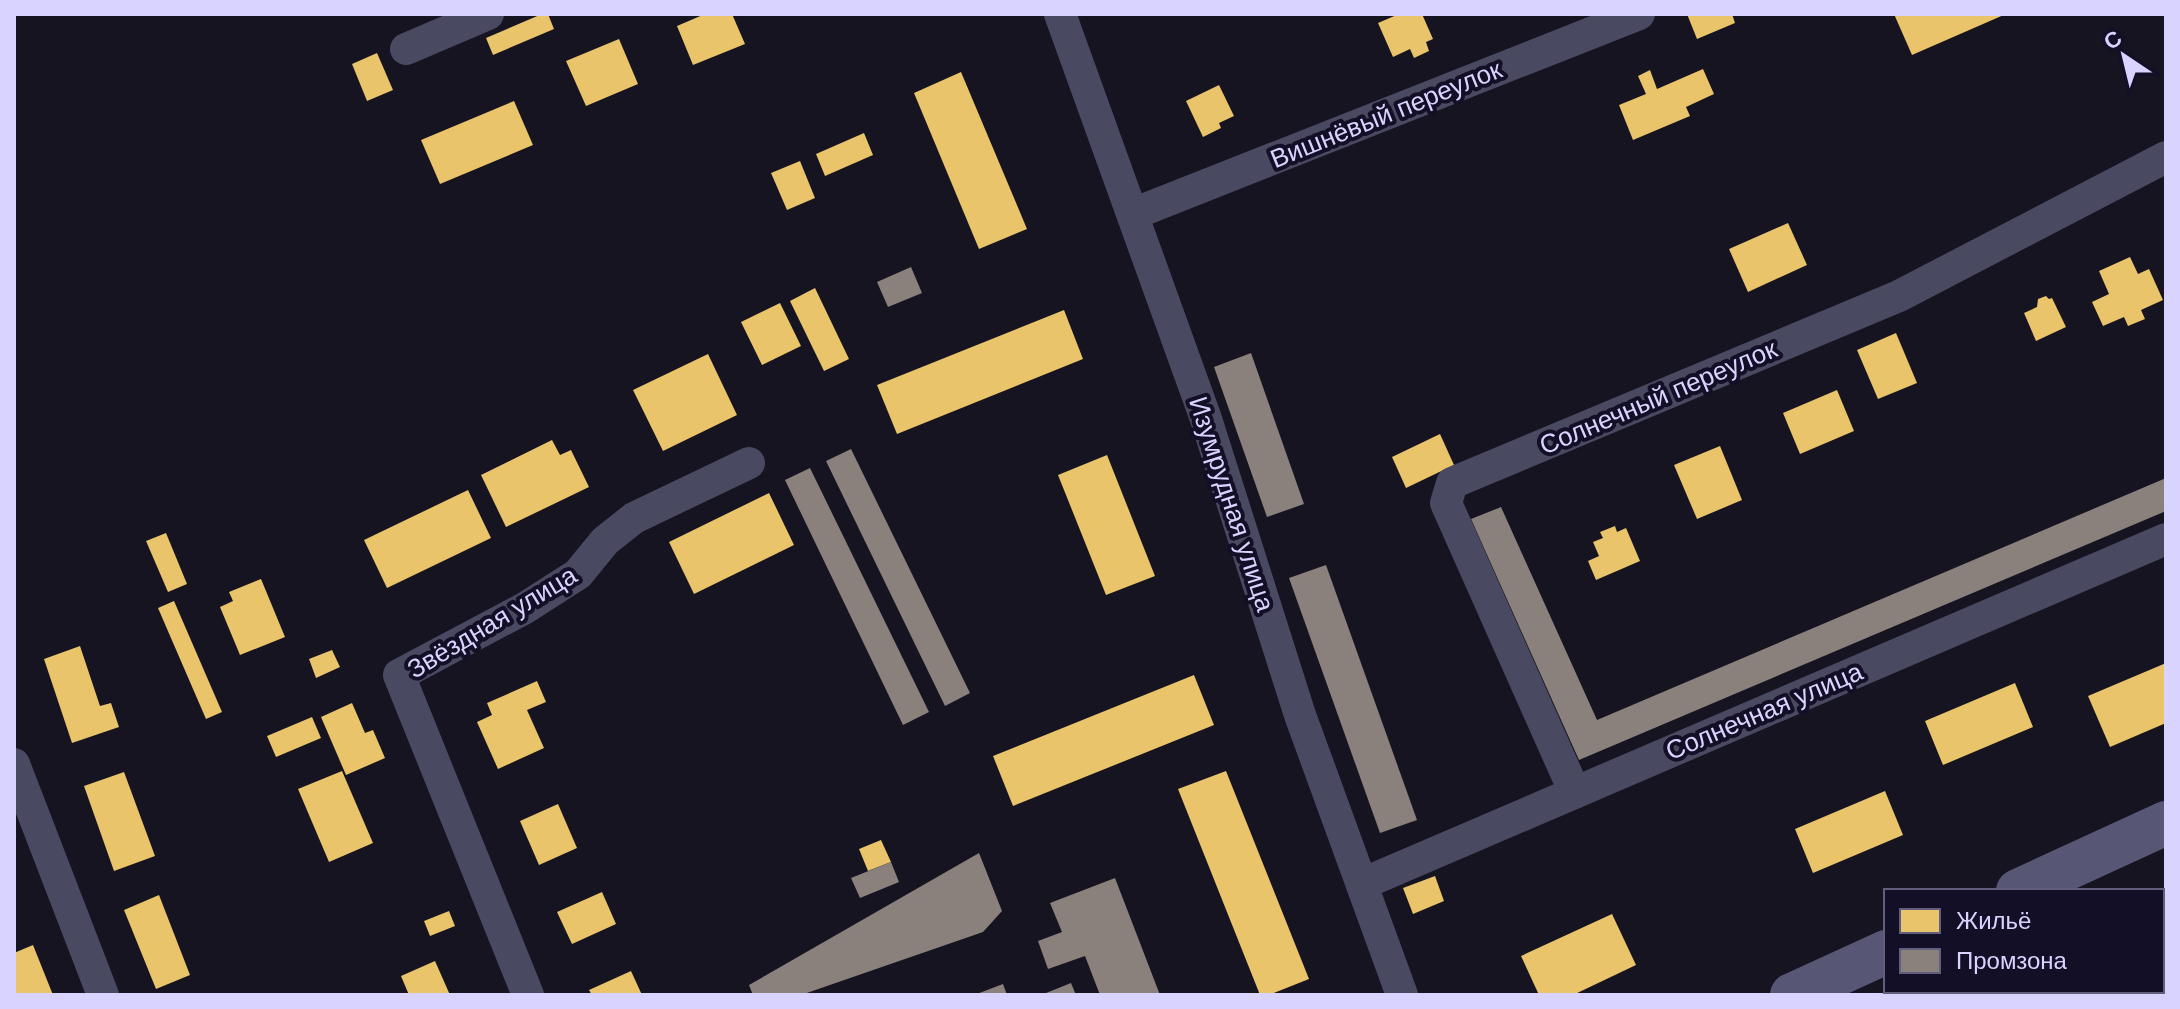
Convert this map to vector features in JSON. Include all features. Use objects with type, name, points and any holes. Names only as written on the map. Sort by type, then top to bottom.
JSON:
[{"type":"street","points":[[406,49],[488,14]]},
{"type":"street","name":"Изумрудная улица","points":[[1060,14],[1206,419],[1300,715],[1402,995]]},
{"type":"street","name":"Вишнёвый переулок","points":[[1133,214],[1639,14]]},
{"type":"street","name":"Солнечный переулок","points":[[1575,793],[1446,503],[1452,483],[1899,296],[2166,157]]},
{"type":"street","name":"Звёздная улица","points":[[528,995],[399,675],[525,608],[578,574],[605,541],[634,518],[749,463]]},
{"type":"street","name":"Солнечная улица","points":[[1362,884],[2166,539]]},
{"type":"street","points":[[14,764],[103,995]]},
{"type":"street","points":[[2022,889],[2166,823]]},
{"type":"street","points":[[1792,995],[1884,953]]},
{"type":"building: Жильё","points":[[548,14],[554,29],[493,55],[486,38]]},
{"type":"building: Жильё","points":[[705,14],[732,14],[745,44],[693,65],[677,26]]},
{"type":"building: Жильё","points":[[1399,14],[1422,14],[1433,39],[1426,42],[1429,51],[1414,58],[1410,49],[1393,57],[1378,23]]},
{"type":"building: Жильё","points":[[1687,14],[1732,14],[1735,23],[1697,39]]},
{"type":"building: Жильё","points":[[1894,14],[2006,14],[1912,55]]},
{"type":"building: Жильё","points":[[619,39],[638,84],[586,106],[566,61]]},
{"type":"building: Жильё","points":[[377,53],[393,90],[367,101],[352,64]]},
{"type":"building: Жильё","points":[[1703,69],[1714,94],[1686,107],[1690,116],[1633,140],[1619,105],[1646,94],[1638,76],[1650,70],[1657,89]]},
{"type":"building: Жильё","points":[[961,72],[1027,229],[979,249],[914,93]]},
{"type":"building: Жильё","points":[[1219,85],[1234,116],[1219,123],[1221,128],[1203,137],[1186,101]]},
{"type":"building: Жильё","points":[[514,101],[533,145],[440,184],[421,140]]},
{"type":"building: Жильё","points":[[864,133],[873,155],[825,176],[816,154]]},
{"type":"building: Жильё","points":[[800,161],[815,198],[787,210],[771,173]]},
{"type":"building: Жильё","points":[[1788,223],[1807,265],[1748,292],[1729,249]]},
{"type":"building: Жильё","points":[[2130,257],[2138,274],[2149,269],[2163,300],[2141,310],[2145,319],[2128,326],[2124,317],[2103,326],[2092,302],[2109,294],[2099,271]]},
{"type":"building: Жильё","points":[[815,288],[849,359],[824,371],[790,301]]},
{"type":"building: Жильё","points":[[2046,296],[2052,298],[2066,327],[2036,341],[2024,313],[2037,307],[2038,299]]},
{"type":"building: Жильё","points":[[780,303],[801,346],[762,365],[741,322]]},
{"type":"building: Жильё","points":[[1064,310],[1083,359],[897,434],[877,385]]},
{"type":"building: Жильё","points":[[1896,333],[1917,383],[1878,399],[1857,350]]},
{"type":"building: Жильё","points":[[708,354],[737,415],[663,451],[633,390]]},
{"type":"building: Жильё","points":[[1837,390],[1854,431],[1800,454],[1783,413]]},
{"type":"building: Жильё","points":[[1440,434],[1454,465],[1406,488],[1392,457]]},
{"type":"building: Жильё","points":[[552,440],[560,455],[571,450],[589,487],[506,527],[481,475]]},
{"type":"building: Жильё","points":[[1720,446],[1742,500],[1697,519],[1674,465]]},
{"type":"building: Жильё","points":[[1107,455],[1155,576],[1106,595],[1058,475]]},
{"type":"building: Жильё","points":[[468,490],[491,538],[387,588],[364,540]]},
{"type":"building: Жильё","points":[[769,493],[794,545],[694,594],[669,542]]},
{"type":"building: Жильё","points":[[1615,526],[1617,532],[1626,528],[1640,561],[1596,580],[1588,561],[1599,556],[1593,542],[1603,538],[1600,532]]},
{"type":"building: Жильё","points":[[166,533],[187,584],[168,592],[146,541]]},
{"type":"building: Жильё","points":[[261,579],[285,637],[240,655],[220,607],[233,601],[229,592]]},
{"type":"building: Жильё","points":[[174,601],[222,712],[206,719],[158,608]]},
{"type":"building: Жильё","points":[[80,646],[100,706],[111,703],[119,727],[72,743],[44,659]]},
{"type":"building: Жильё","points":[[332,650],[340,667],[316,678],[309,659]]},
{"type":"building: Жильё","points":[[2166,663],[2166,723],[2110,747],[2088,696]]},
{"type":"building: Жильё","points":[[1194,675],[1214,725],[1013,806],[993,756]]},
{"type":"building: Жильё","points":[[537,681],[546,702],[527,710],[544,748],[498,769],[477,722],[492,715],[487,703]]},
{"type":"building: Жильё","points":[[2015,683],[2033,727],[1943,765],[1925,721]]},
{"type":"building: Жильё","points":[[352,703],[365,733],[373,730],[385,758],[346,775],[321,717]]},
{"type":"building: Жильё","points":[[312,717],[321,738],[276,757],[267,736]]},
{"type":"building: Жильё","points":[[342,771],[373,843],[329,862],[298,789]]},
{"type":"building: Жильё","points":[[1226,771],[1309,979],[1269,995],[1260,995],[1178,789]]},
{"type":"building: Жильё","points":[[124,772],[155,856],[114,871],[84,786]]},
{"type":"building: Жильё","points":[[1885,791],[1903,835],[1813,873],[1795,829]]},
{"type":"building: Жильё","points":[[558,804],[577,848],[539,865],[520,821]]},
{"type":"building: Жильё","points":[[881,840],[891,862],[868,871],[859,849]]},
{"type":"building: Жильё","points":[[1435,876],[1444,901],[1413,914],[1403,888]]},
{"type":"building: Жильё","points":[[602,892],[616,924],[572,944],[557,912]]},
{"type":"building: Жильё","points":[[159,895],[190,975],[156,989],[124,910]]},
{"type":"building: Жильё","points":[[449,911],[455,926],[430,936],[424,921]]},
{"type":"building: Жильё","points":[[1612,914],[1636,965],[1573,995],[1539,995],[1521,956]]},
{"type":"building: Жильё","points":[[33,945],[53,995],[14,995],[14,953]]},
{"type":"building: Жильё","points":[[435,961],[450,995],[409,995],[401,976]]},
{"type":"building: Жильё","points":[[631,971],[642,995],[592,995],[589,990]]},
{"type":"building: Жильё","points":[[2041,993],[2042,995],[1984,995]]},
{"type":"building: Промзона","points":[[911,267],[922,293],[888,307],[877,282]]},
{"type":"building: Промзона","points":[[1251,353],[1304,504],[1267,517],[1214,367]]},
{"type":"building: Промзона","points":[[851,449],[970,693],[945,706],[826,461]]},
{"type":"building: Промзона","points":[[810,468],[929,712],[903,725],[785,480]]},
{"type":"building: Промзона","points":[[2166,478],[2166,511],[1579,760],[1471,519],[1501,507],[1597,720]]},
{"type":"building: Промзона","points":[[1326,565],[1417,820],[1380,833],[1289,578]]},
{"type":"building: Промзона","points":[[979,853],[1002,911],[983,932],[801,995],[753,995],[749,985]]},
{"type":"building: Промзона","points":[[891,862],[899,882],[860,898],[851,878]]},
{"type":"building: Промзона","points":[[1115,878],[1160,995],[1100,995],[1085,956],[1048,969],[1038,941],[1062,932],[1050,903]]},
{"type":"building: Промзона","points":[[1071,983],[1076,995],[1046,993]]},
{"type":"building: Промзона","points":[[1003,984],[1007,995],[974,995]]}]
